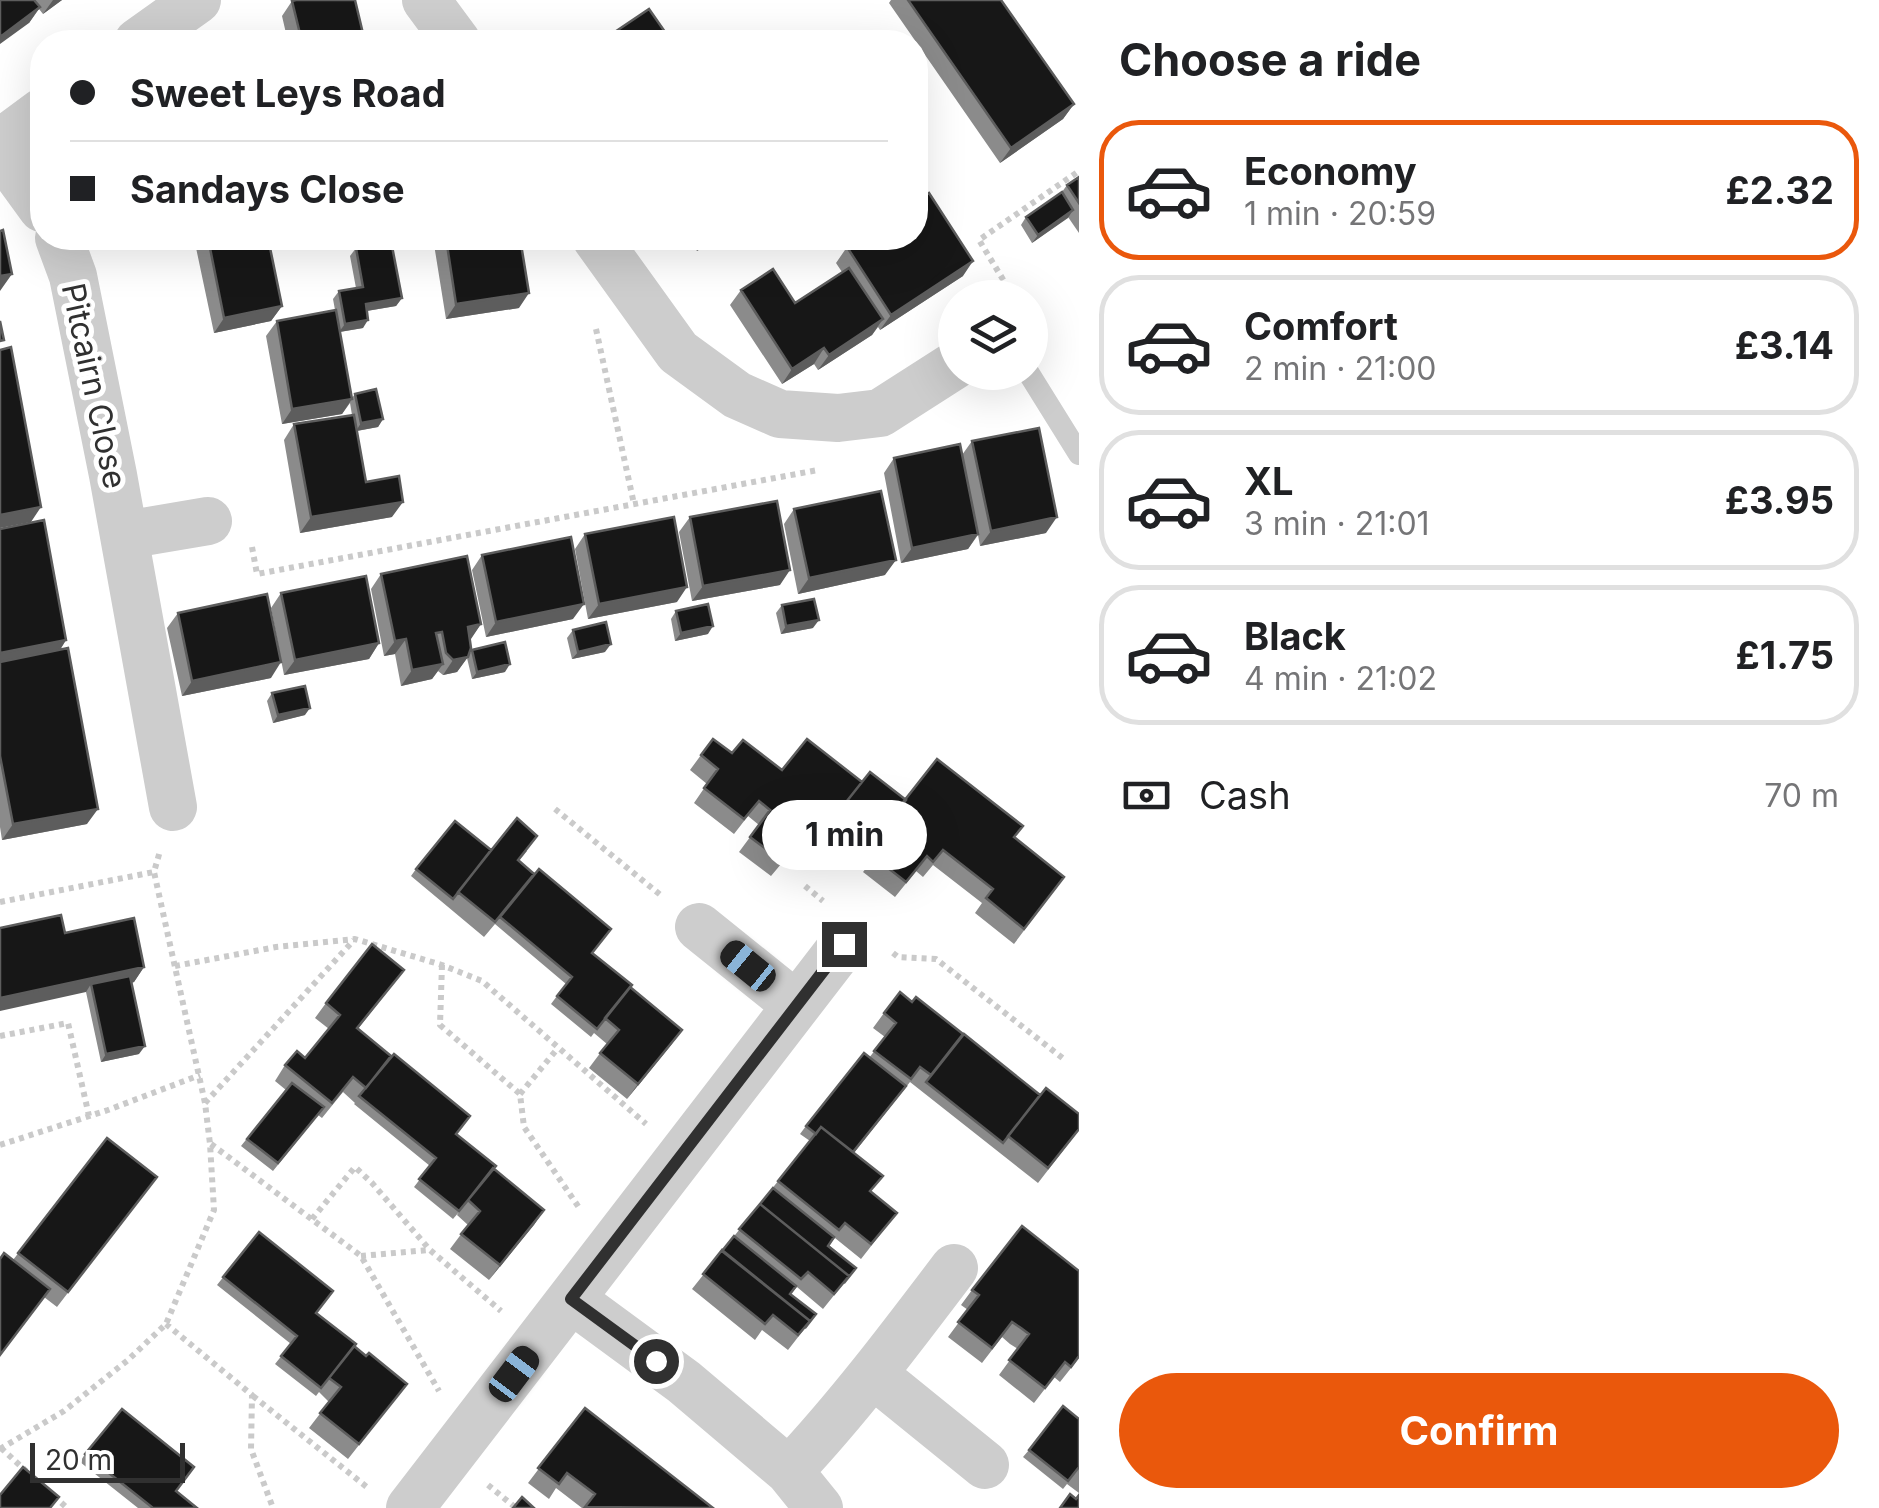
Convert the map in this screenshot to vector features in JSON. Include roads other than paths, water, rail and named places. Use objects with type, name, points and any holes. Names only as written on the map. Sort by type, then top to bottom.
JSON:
[{"type":"street","points":[[155,30],[197,0]]},
{"type":"street","points":[[426,0],[448,30]]},
{"type":"street","points":[[30,122],[0,146],[30,190]]},
{"type":"street","name":"Pitcairn Close","points":[[64,250],[74,276],[173,807]]},
{"type":"street","points":[[605,250],[678,352],[738,395],[780,414],[838,418],[880,413],[938,377]]},
{"type":"street","name":"Pitcairn Close","points":[[124,535],[208,521]]},
{"type":"street","points":[[699,926],[796,1005]]},
{"type":"street","points":[[394,1502],[466,1438],[854,933]]},
{"type":"street","points":[[789,1471],[874,1375],[954,1268]]},
{"type":"street","points":[[571,1299],[684,1382],[789,1471],[818,1508]]},
{"type":"street","points":[[874,1375],[985,1465]]},
{"type":"lane","points":[[1039,390],[1079,454]]}]
